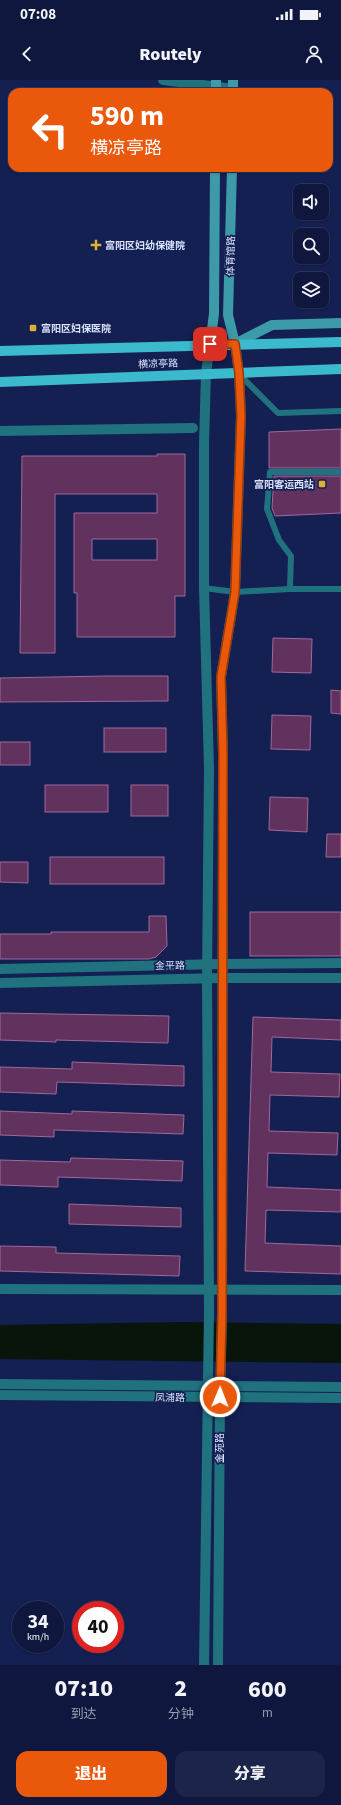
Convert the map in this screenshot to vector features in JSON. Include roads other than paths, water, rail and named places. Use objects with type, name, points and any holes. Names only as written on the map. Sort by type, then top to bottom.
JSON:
[{"type":"main road","name":"体育馆路","points":[[210,344],[214,314],[215,172]]},
{"type":"main road","name":"体育馆路","points":[[232,172],[228,315],[235,344]]},
{"type":"main road","name":"横凉亭路","points":[[235,344],[272,325],[341,323]]},
{"type":"main road","name":"横凉亭路","points":[[0,350],[341,342]]},
{"type":"main road","name":"横凉亭路","points":[[0,382],[341,369]]},
{"type":"street","points":[[163,80],[234,87]]},
{"type":"street","name":"金苑路","points":[[204,1665],[209,1312],[207,964],[209,769],[204,588],[204,444],[206,373],[210,344]]},
{"type":"street","name":"金苑路","points":[[218,1665],[222,1314],[223,753],[221,677],[235,592],[241,416],[239,373],[235,344]]},
{"type":"street","points":[[0,431],[193,428]]},
{"type":"street","name":"金平路","points":[[0,969],[207,964],[341,963]]},
{"type":"street","name":"金平路","points":[[0,983],[207,978],[341,978]]},
{"type":"street","points":[[0,1289],[341,1290]]},
{"type":"street","name":"凤浦路","points":[[0,1384],[341,1387]]},
{"type":"street","name":"凤浦路","points":[[0,1395],[341,1398]]},
{"type":"lane","points":[[239,373],[278,413],[341,411]]},
{"type":"lane","points":[[290,589],[291,556],[278,540],[267,509],[270,472],[341,472]]},
{"type":"lane","points":[[204,588],[235,592],[290,589],[341,589]]},
{"type":"place","name":"富阳区妇幼保健院","points":[[96,245]]},
{"type":"place","name":"富阳区妇保医院","points":[[33,328]]},
{"type":"place","name":"富阳客运西站","points":[[322,484]]}]
